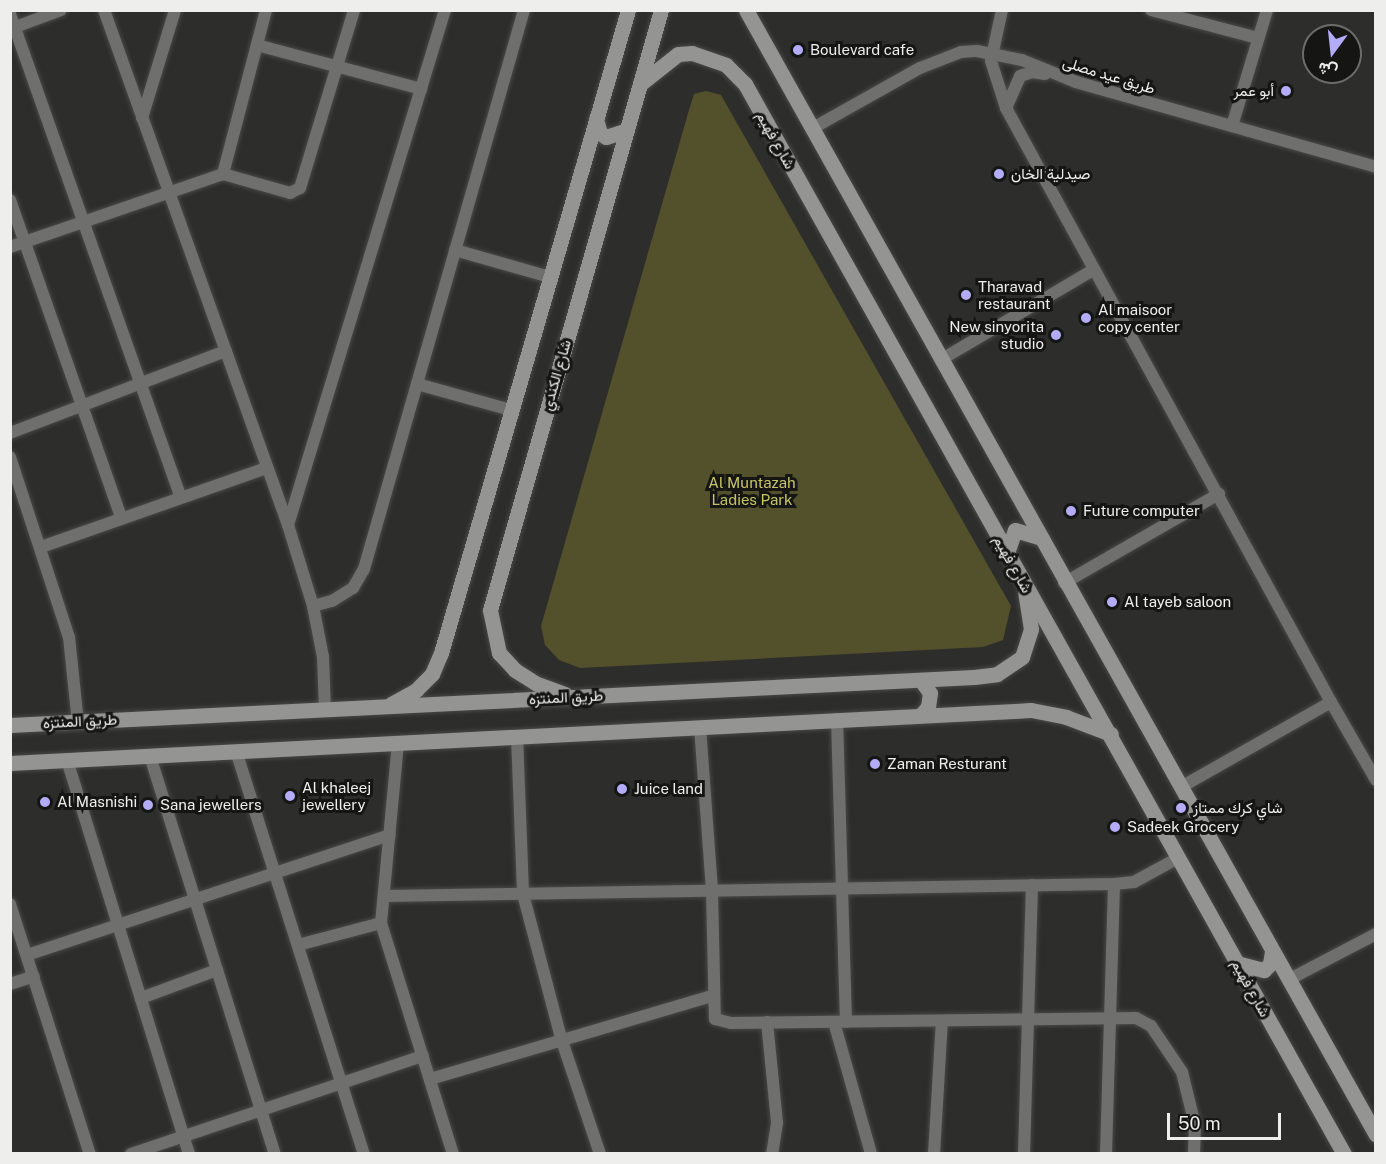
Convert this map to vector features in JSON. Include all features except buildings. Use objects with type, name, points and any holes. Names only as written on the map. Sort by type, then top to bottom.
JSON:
[{"type":"street","points":[[13,28],[61,10]]},
{"type":"street","points":[[104,10],[288,525],[313,606],[323,657],[325,709]]},
{"type":"street","points":[[142,118],[175,10]]},
{"type":"street","points":[[224,174],[266,10]]},
{"type":"street","points":[[10,247],[170,195],[224,174],[290,193],[300,188],[354,10]]},
{"type":"street","points":[[288,525],[445,10]]},
{"type":"street","points":[[313,606],[332,601],[353,588],[364,569],[524,10]]},
{"type":"street","name":"شارع الكندي","points":[[575,697],[537,684],[515,670],[499,652],[490,610],[661,10]]},
{"type":"street","points":[[746,10],[1042,538],[1064,583],[1376,1135]]},
{"type":"street","points":[[1002,10],[992,52],[995,81],[1006,108],[1093,270],[1376,780]]},
{"type":"street","points":[[1151,10],[1258,38]]},
{"type":"street","points":[[1232,126],[1267,10]]},
{"type":"street","points":[[387,706],[416,690],[432,675],[441,653],[627,11]]},
{"type":"street","points":[[10,14],[13,28],[181,498]]},
{"type":"street","points":[[257,45],[421,90]]},
{"type":"street","name":"طريق عيد مصلى","points":[[813,129],[920,68],[961,52],[992,52],[1035,64],[1058,76],[1376,167]]},
{"type":"street","name":"شارع فهيم","points":[[640,84],[678,54],[692,53],[726,65],[745,84],[1015,568],[1111,734],[1344,1154]]},
{"type":"street","points":[[1006,108],[1020,76],[1032,72],[1058,76]]},
{"type":"street","points":[[596,119],[600,133],[606,137],[627,130]]},
{"type":"street","points":[[10,200],[23,243],[83,406],[121,518]]},
{"type":"street","points":[[455,250],[550,277]]},
{"type":"street","points":[[942,359],[1093,270]]},
{"type":"street","points":[[10,433],[226,351]]},
{"type":"street","points":[[417,384],[511,410]]},
{"type":"street","points":[[10,456],[14,480],[41,547],[69,637],[78,722]]},
{"type":"street","points":[[41,547],[267,468]]},
{"type":"street","points":[[1064,583],[1219,494]]},
{"type":"street","points":[[1007,553],[1015,530],[1042,538]]},
{"type":"street","name":"طريق المنتزه","points":[[10,725],[921,680],[997,674],[1022,657],[1031,629],[1025,594],[1015,568]]},
{"type":"street","points":[[921,680],[930,693],[928,707],[921,715]]},
{"type":"street","points":[[1181,787],[1331,702]]},
{"type":"street","points":[[10,763],[1031,710],[1066,717],[1111,734]]},
{"type":"street","points":[[837,719],[840,1022],[872,1154]]},
{"type":"street","points":[[700,727],[712,891],[713,1014],[719,1023],[1136,1018],[1151,1026],[1182,1072],[1195,1125],[1194,1154]]},
{"type":"street","points":[[518,736],[523,894],[561,1038],[600,1154]]},
{"type":"street","points":[[398,742],[381,922],[453,1154]]},
{"type":"street","points":[[237,751],[364,1154]]},
{"type":"street","points":[[150,756],[276,1154]]},
{"type":"street","points":[[66,760],[189,1154]]},
{"type":"street","points":[[27,955],[390,835]]},
{"type":"street","points":[[385,896],[1114,884],[1134,882],[1178,858]]},
{"type":"street","points":[[1106,1154],[1114,884]]},
{"type":"street","points":[[1024,1154],[1032,885]]},
{"type":"street","points":[[10,904],[90,1154]]},
{"type":"street","points":[[298,945],[381,922]]},
{"type":"street","points":[[1288,980],[1376,934]]},
{"type":"street","points":[[1237,963],[1264,970],[1270,964],[1272,952]]},
{"type":"street","points":[[141,998],[218,970]]},
{"type":"street","points":[[10,984],[34,976]]},
{"type":"street","points":[[430,1079],[561,1038],[712,996]]},
{"type":"street","points":[[934,1154],[942,1021]]},
{"type":"street","points":[[767,1022],[777,1123],[772,1154]]},
{"type":"street","points":[[131,1154],[423,1056]]},
{"type":"green space","name":"Al Muntazah Ladies Park","points":[[706,91],[721,95],[1011,606],[1003,640],[983,647],[580,668],[559,660],[545,645],[541,626],[689,110],[694,94]]},
{"type":"place","name":"Boulevard cafe","points":[[798,50]]},
{"type":"place","name":"أبو عمر","points":[[1286,91]]},
{"type":"place","name":"صيدلية الخان","points":[[999,174]]},
{"type":"place","name":"Tharavad restaurant","points":[[966,295]]},
{"type":"place","name":"Al maisoor copy center","points":[[1086,318]]},
{"type":"place","name":"New sinyorita studio","points":[[1056,335]]},
{"type":"place","name":"Future computer","points":[[1071,511]]},
{"type":"place","name":"Al tayeb saloon","points":[[1112,602]]},
{"type":"place","name":"Zaman Resturant","points":[[875,764]]},
{"type":"place","name":"Juice land","points":[[622,789]]},
{"type":"place","name":"Al khaleej jewellery","points":[[290,796]]},
{"type":"place","name":"Al Masnishi","points":[[45,802]]},
{"type":"place","name":"Sana jewellers","points":[[148,805]]},
{"type":"place","name":"شاي كرك ممتاز","points":[[1181,808]]},
{"type":"place","name":"Sadeek Grocery","points":[[1115,827]]}]
